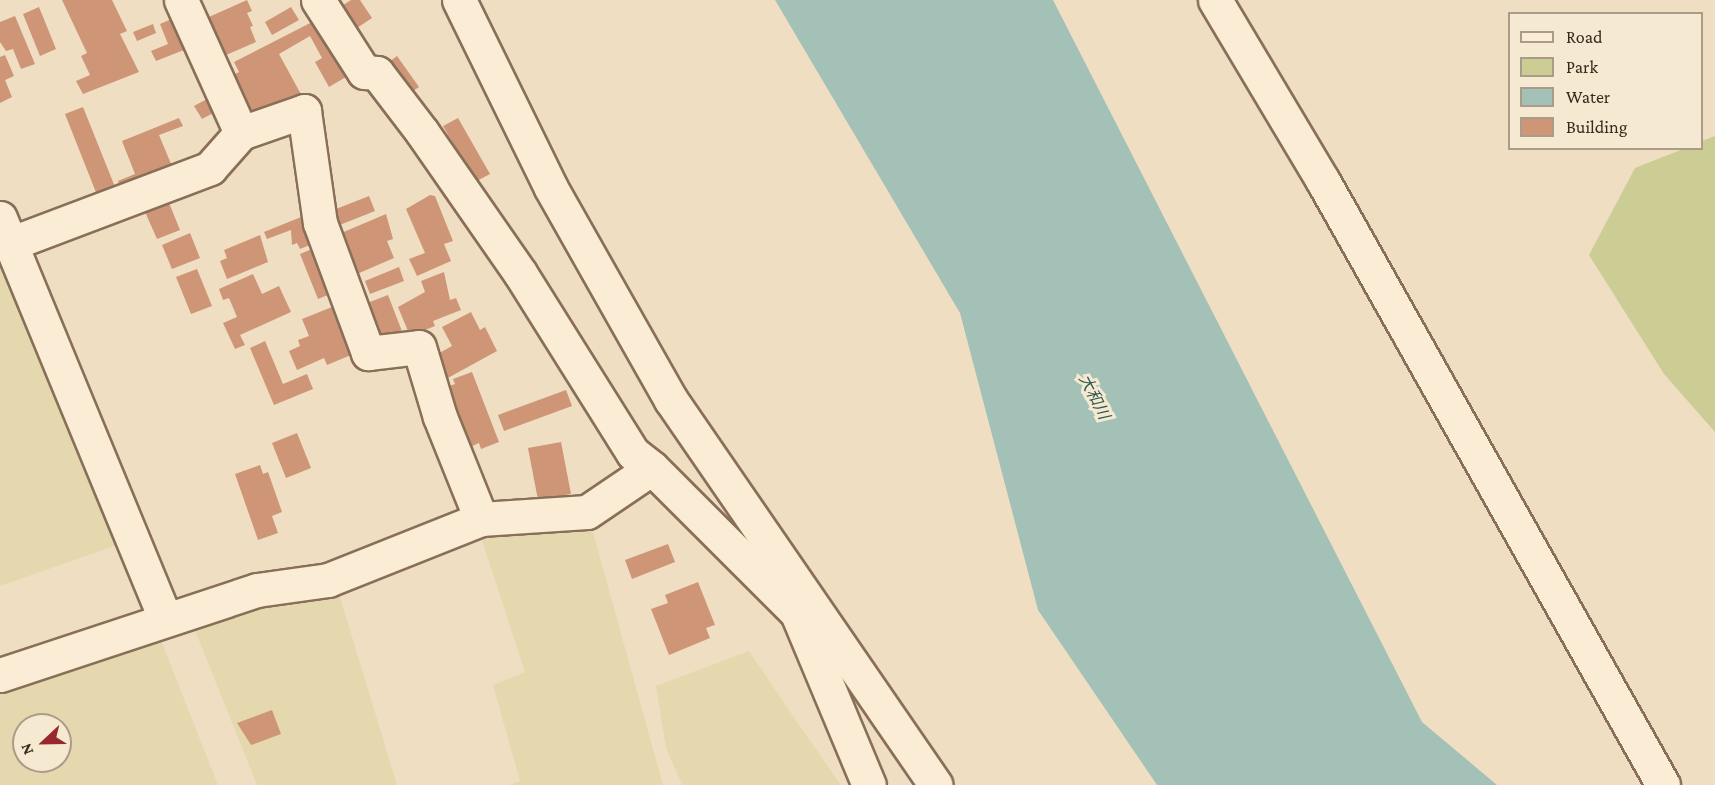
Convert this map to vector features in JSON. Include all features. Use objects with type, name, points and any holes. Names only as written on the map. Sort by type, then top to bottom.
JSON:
[{"type":"street","points":[[181,0],[241,134]]},
{"type":"street","points":[[318,0],[364,72],[377,73],[422,132],[520,273],[633,453],[804,608],[869,785]]},
{"type":"street","points":[[459,0],[551,188],[615,307],[671,400],[804,608],[936,785]]},
{"type":"street","points":[[1215,0],[1323,181],[1663,785]]},
{"type":"street","points":[[165,618],[6,230],[210,168],[241,134],[304,111],[320,223],[368,353],[419,346],[440,417],[481,519]]},
{"type":"street","points":[[0,675],[165,618],[257,590],[328,580],[481,519],[587,512],[652,468]]},
{"type":"shaded area","points":[[3,262],[120,544],[0,586],[0,263]]},
{"type":"shaded area","points":[[591,525],[663,785],[509,785],[520,781],[493,685],[525,672],[482,540],[506,532]]},
{"type":"shaded area","points":[[336,584],[397,785],[257,785],[194,628]]},
{"type":"shaded area","points":[[160,638],[218,785],[0,785],[0,689]]},
{"type":"shaded area","points":[[749,651],[841,785],[682,785],[666,748],[656,686]]},
{"type":"green space","points":[[1715,136],[1715,432],[1664,374],[1589,255],[1635,168],[1680,150],[1703,150],[1703,141]]},
{"type":"water","name":"大和川","points":[[775,0],[1053,0],[1422,722],[1497,785],[1157,785],[1038,610],[960,313]]},
{"type":"building","points":[[62,0],[112,0],[127,31],[120,34],[139,72],[83,94],[76,81],[90,75],[81,56],[87,53]]},
{"type":"building","points":[[247,0],[252,11],[247,13],[253,26],[250,27],[256,42],[217,59],[200,21]]},
{"type":"building","points":[[351,0],[360,0],[372,18],[351,32],[340,7]]},
{"type":"building","points":[[39,7],[56,49],[40,56],[23,14]]},
{"type":"building","points":[[291,7],[299,20],[272,35],[265,22]]},
{"type":"building","points":[[15,16],[35,64],[21,69],[13,49],[6,51],[0,42],[0,22]]},
{"type":"building","points":[[176,17],[189,48],[156,61],[151,51],[168,44],[160,24]]},
{"type":"building","points":[[320,18],[351,74],[329,87],[315,62],[322,58],[310,36],[279,54],[303,98],[249,128],[223,81],[239,72],[234,62]]},
{"type":"building","points":[[153,24],[156,33],[137,41],[133,32]]},
{"type":"building","points":[[5,55],[14,76],[5,80],[12,97],[0,103],[0,57]]},
{"type":"building","points":[[397,56],[419,87],[407,95],[385,65]]},
{"type":"building","points":[[209,98],[217,111],[202,119],[194,106]]},
{"type":"building","points":[[83,107],[117,192],[99,200],[65,114]]},
{"type":"building","points":[[179,118],[183,126],[159,135],[174,171],[122,192],[118,181],[135,174],[122,141]]},
{"type":"building","points":[[458,118],[490,174],[475,182],[443,126]]},
{"type":"building","points":[[430,195],[435,196],[453,241],[444,244],[451,261],[417,276],[409,259],[425,253],[406,209]]},
{"type":"building","points":[[369,196],[375,211],[332,228],[326,213]]},
{"type":"building","points":[[167,198],[180,230],[157,239],[142,205]]},
{"type":"building","points":[[386,214],[393,239],[387,241],[394,258],[357,274],[339,234]]},
{"type":"building","points":[[306,215],[317,242],[300,249],[297,243],[292,245],[291,230],[267,239],[264,232]]},
{"type":"building","points":[[190,233],[200,258],[172,269],[162,245]]},
{"type":"building","points":[[260,235],[268,262],[227,279],[220,261],[227,258],[224,250]]},
{"type":"building","points":[[317,247],[335,292],[318,299],[300,254]]},
{"type":"building","points":[[399,267],[404,281],[370,294],[365,281]]},
{"type":"building","points":[[197,269],[212,306],[191,314],[176,277]]},
{"type":"building","points":[[444,272],[450,300],[456,298],[461,310],[433,321],[435,326],[410,336],[398,307],[425,292],[421,281]]},
{"type":"building","points":[[253,274],[262,294],[279,286],[291,312],[240,335],[245,345],[235,349],[223,323],[237,317],[229,298],[223,300],[219,289]]},
{"type":"building","points":[[388,295],[403,334],[377,344],[362,305]]},
{"type":"building","points":[[332,307],[346,326],[340,328],[351,355],[327,365],[324,358],[297,370],[289,351],[300,346],[298,340],[309,336],[302,319]]},
{"type":"building","points":[[471,312],[480,330],[485,327],[497,351],[446,379],[434,356],[452,346],[442,327]]},
{"type":"building","points":[[265,341],[283,384],[307,374],[313,389],[274,405],[250,348]]},
{"type":"building","points":[[472,372],[499,442],[481,449],[479,443],[470,447],[446,387],[455,384],[453,379]]},
{"type":"building","points":[[566,390],[572,406],[504,431],[498,415]]},
{"type":"building","points":[[297,433],[311,468],[286,478],[272,443]]},
{"type":"building","points":[[561,442],[571,494],[538,500],[528,448]]},
{"type":"building","points":[[260,465],[263,474],[268,472],[282,512],[272,516],[278,533],[258,540],[235,474]]},
{"type":"building","points":[[668,544],[675,562],[632,579],[625,560]]},
{"type":"building","points":[[698,582],[715,625],[706,628],[710,638],[669,655],[651,609],[668,603],[665,595]]},
{"type":"building","points":[[272,710],[281,734],[251,745],[237,723]]}]
